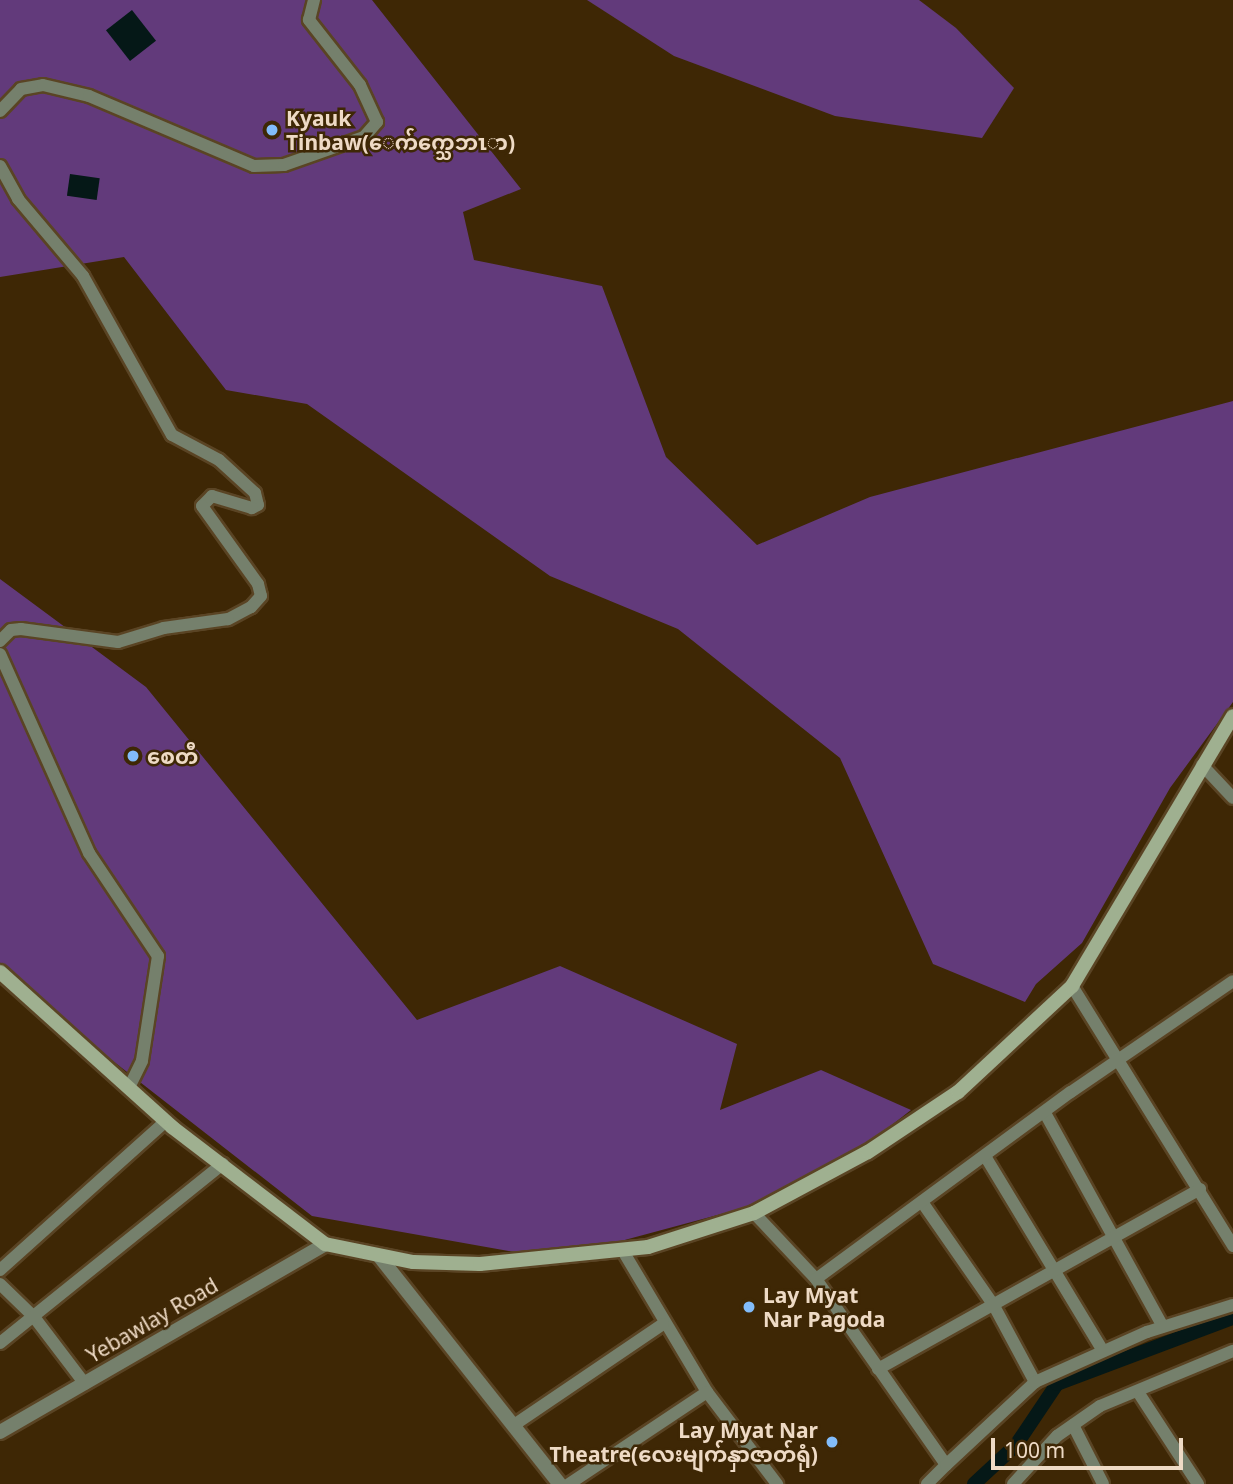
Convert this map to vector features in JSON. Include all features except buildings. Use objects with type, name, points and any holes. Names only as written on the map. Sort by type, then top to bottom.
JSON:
[{"type":"main road","points":[[0,972],[166,1121],[325,1244],[413,1262],[480,1264],[648,1247],[754,1213],[868,1152],[958,1092],[1072,986],[1233,716]]},
{"type":"street","points":[[0,111],[21,89],[43,85],[89,96],[254,166],[285,165],[363,137],[377,122],[359,85],[309,20],[314,0]]},
{"type":"street","points":[[0,166],[18,199],[83,276],[172,435],[219,460],[255,493],[258,505],[252,508],[212,496],[202,506],[258,584],[261,596],[251,607],[228,619],[164,628],[117,642],[21,629],[11,630],[0,641]]},
{"type":"street","points":[[0,654],[89,853],[158,956],[142,1061],[129,1088]]},
{"type":"street","points":[[1202,765],[1233,798]]},
{"type":"street","points":[[816,1279],[1233,981]]},
{"type":"street","points":[[1072,986],[1122,1061],[1233,1246]]},
{"type":"street","points":[[1045,1113],[1164,1327]]},
{"type":"street","points":[[0,1270],[166,1121]]},
{"type":"street","points":[[985,1156],[1050,1271],[1102,1351]]},
{"type":"street","points":[[0,1343],[223,1164]]},
{"type":"street","points":[[878,1369],[1200,1189]]},
{"type":"street","points":[[922,1202],[993,1304],[1035,1382]]},
{"type":"street","points":[[754,1213],[816,1279],[946,1465]]},
{"type":"street","name":"Yebawlay Road","points":[[0,1432],[325,1244]]},
{"type":"street","points":[[623,1251],[663,1324],[707,1392],[778,1484]]},
{"type":"street","points":[[380,1256],[560,1484]]},
{"type":"street","points":[[0,1284],[34,1317],[85,1384]]},
{"type":"street","points":[[927,1484],[1035,1382],[1102,1351],[1164,1327],[1233,1305]]},
{"type":"street","points":[[514,1425],[663,1324]]},
{"type":"street","points":[[1013,1484],[1073,1425],[1100,1406],[1233,1351]]},
{"type":"street","points":[[569,1484],[707,1392]]},
{"type":"street","points":[[1138,1392],[1198,1484]]},
{"type":"street","points":[[1073,1425],[1103,1484]]},
{"type":"shaded area","points":[[0,0],[372,0],[521,189],[463,212],[474,260],[602,286],[666,457],[757,545],[870,497],[1233,401],[1233,702],[1170,788],[1082,943],[1036,984],[1025,1002],[933,964],[840,758],[678,629],[550,576],[307,404],[226,390],[124,257],[0,277]]},
{"type":"shaded area","points":[[587,0],[919,0],[956,28],[1014,88],[982,138],[835,116],[674,56]]},
{"type":"shaded area","points":[[132,10],[156,41],[130,61],[106,30]]},
{"type":"shaded area","points":[[70,174],[100,178],[97,200],[67,196]]},
{"type":"shaded area","points":[[0,579],[146,687],[417,1020],[560,966],[737,1044],[720,1110],[821,1070],[911,1110],[807,1191],[554,1259],[312,1216],[0,973]]},
{"type":"waterway","points":[[974,1484],[1016,1445],[1057,1384],[1233,1318]]},
{"type":"place","name":"Kyauk Tinbaw(ေက်က္သေဘၤာ)","points":[[272,130]]},
{"type":"place","name":"စေတီ","points":[[133,756]]},
{"type":"place","name":"Lay Myat Nar Pagoda","points":[[749,1307]]},
{"type":"place","name":"Lay Myat Nar Theatre(လေးမျက်နှာဇာတ်ရုံ)","points":[[832,1442]]}]
